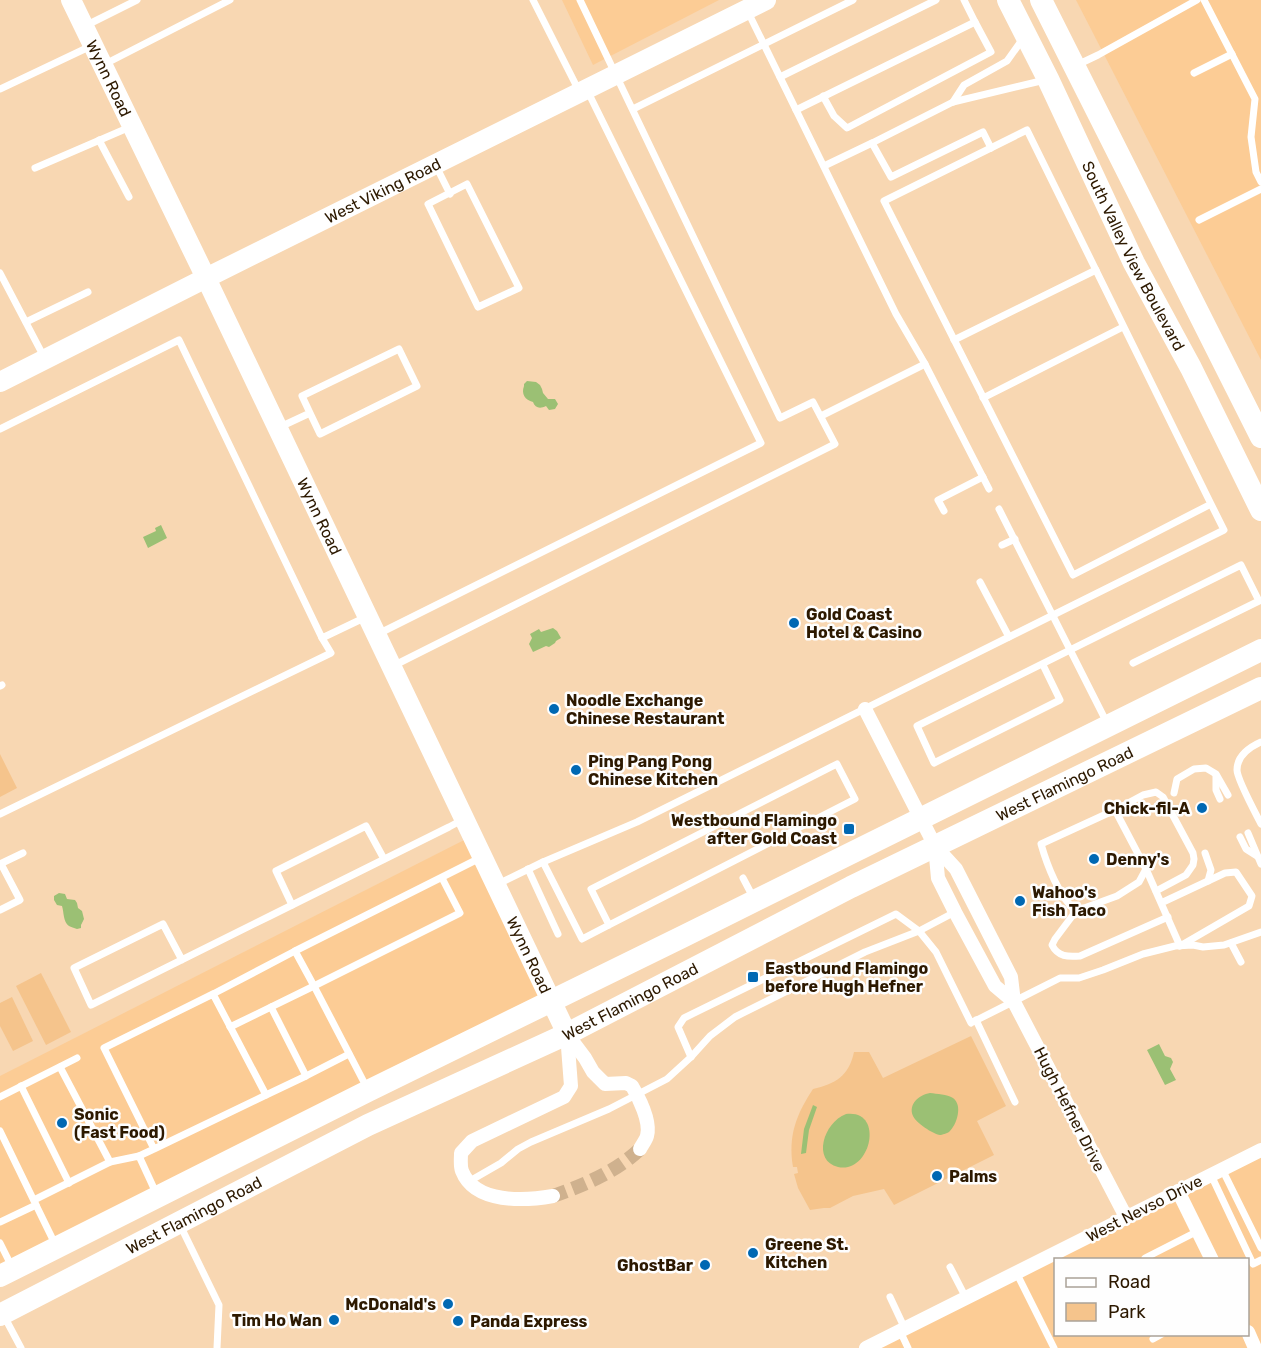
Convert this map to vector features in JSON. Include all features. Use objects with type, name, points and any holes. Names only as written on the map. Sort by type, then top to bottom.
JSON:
[{"type":"main road","name":"South Valley View Boulevard","points":[[1008,0],[1048,79],[1134,263],[1191,368],[1261,510]]},
{"type":"main road","name":"South Valley View Boulevard","points":[[1041,0],[1261,437]]},
{"type":"main road","points":[[1048,79],[1074,66]]},
{"type":"main road","name":"West Flamingo Road","points":[[7,1273],[368,1091],[755,902],[1261,650]]},
{"type":"main road","name":"West Flamingo Road","points":[[2,1314],[368,1125],[567,1034],[851,887],[1261,688]]},
{"type":"main road","points":[[178,1222],[180,1206],[190,1198],[232,1177],[264,1143]]},
{"type":"main road","points":[[60,1284],[109,1241],[154,1217],[162,1206],[158,1196]]},
{"type":"street","name":"Wynn Road","points":[[71,0],[567,1034]]},
{"type":"street","name":"West Viking Road","points":[[0,382],[766,0]]},
{"type":"street","name":"Hugh Hefner Drive","points":[[866,709],[934,846],[956,869],[996,946],[1011,977],[1014,1002],[1126,1217]]},
{"type":"street","name":"Hugh Hefner Drive","points":[[934,846],[938,878],[955,912],[994,986],[1014,1002]]},
{"type":"street","points":[[567,1034],[593,1072],[605,1084],[626,1083],[632,1086],[647,1124],[647,1136],[640,1149]]},
{"type":"street","points":[[553,1196],[519,1200],[497,1197],[480,1191],[468,1182],[461,1169],[461,1153],[472,1141],[564,1097],[572,1086],[567,1034]]},
{"type":"street","name":"West Nevso Drive","points":[[866,1348],[1261,1150]]},
{"type":"street","points":[[1178,1191],[1211,1258]]},
{"type":"lane","points":[[84,26],[136,0]]},
{"type":"lane","points":[[103,65],[230,0]]},
{"type":"lane","points":[[375,635],[761,443],[583,91],[533,0]]},
{"type":"lane","points":[[391,667],[835,444],[813,402],[780,418],[580,0]]},
{"type":"lane","points":[[633,109],[853,0]]},
{"type":"lane","points":[[780,77],[936,0]]},
{"type":"lane","points":[[823,96],[834,116],[848,128],[991,52],[964,0]]},
{"type":"lane","points":[[1074,66],[1197,0]]},
{"type":"lane","points":[[1204,0],[1255,99],[1251,137],[1261,182]]},
{"type":"lane","points":[[747,9],[896,314],[925,364],[989,489]]},
{"type":"lane","points":[[796,110],[975,22]]},
{"type":"lane","points":[[953,102],[964,85],[1007,61],[1026,35]]},
{"type":"lane","points":[[0,89],[93,44]]},
{"type":"lane","points":[[1194,73],[1232,54]]},
{"type":"lane","points":[[824,166],[953,102],[1048,79]]},
{"type":"lane","points":[[35,168],[132,126]]},
{"type":"lane","points":[[496,885],[543,862],[637,822],[1224,530],[1027,130],[884,201],[1073,575],[1211,504]]},
{"type":"lane","points":[[872,143],[891,177],[982,132],[991,148]]},
{"type":"lane","points":[[99,140],[129,197]]},
{"type":"lane","points":[[435,164],[450,194]]},
{"type":"lane","points":[[467,184],[519,288],[478,307],[428,204],[450,194],[467,184]]},
{"type":"lane","points":[[1200,220],[1261,189]]},
{"type":"lane","points":[[954,340],[1095,270]]},
{"type":"lane","points":[[0,273],[45,359]]},
{"type":"lane","points":[[26,322],[88,292]]},
{"type":"lane","points":[[983,398],[1124,327]]},
{"type":"lane","points":[[0,429],[179,340],[331,653],[0,814]]},
{"type":"lane","points":[[399,349],[417,386],[320,434],[310,413],[302,396],[399,349]]},
{"type":"lane","points":[[821,416],[925,364]]},
{"type":"lane","points":[[278,428],[310,413]]},
{"type":"lane","points":[[944,512],[938,500],[983,477]]},
{"type":"lane","points":[[999,508],[1108,726]]},
{"type":"lane","points":[[1002,545],[1015,539]]},
{"type":"lane","points":[[1043,664],[1060,700],[934,763],[917,726],[1241,565],[1259,601],[1132,663]]},
{"type":"lane","points":[[980,582],[1009,637]]},
{"type":"lane","points":[[322,638],[367,616]]},
{"type":"lane","points":[[1261,742],[1250,747],[1240,758],[1237,771],[1261,824]]},
{"type":"lane","points":[[543,862],[582,939],[855,799],[837,764],[591,889],[609,925]]},
{"type":"lane","points":[[1174,793],[1177,779],[1194,769],[1206,768],[1216,774],[1228,795]]},
{"type":"lane","points":[[1216,774],[1216,790],[1220,799]]},
{"type":"lane","points":[[1076,911],[1067,901],[1047,866],[1041,844],[1143,795],[1156,792],[1163,797],[1193,853],[1194,865],[1186,875],[1156,891]]},
{"type":"lane","points":[[1115,810],[1146,869],[1180,945]]},
{"type":"lane","points":[[182,960],[163,924],[74,968],[91,1005],[182,960],[464,819]]},
{"type":"lane","points":[[292,905],[276,871],[366,826],[384,859]]},
{"type":"lane","points":[[1248,833],[1261,864]]},
{"type":"lane","points":[[1240,837],[1246,849],[1257,856]]},
{"type":"lane","points":[[0,910],[20,900],[0,864],[23,853]]},
{"type":"lane","points":[[1205,853],[1211,870],[1208,881]]},
{"type":"lane","points":[[154,1149],[104,1048],[483,857]]},
{"type":"lane","points":[[528,869],[558,934]]},
{"type":"lane","points":[[1146,869],[1139,882],[1117,896],[1076,911],[1054,939],[1052,945],[1060,955],[1080,956],[1168,918]]},
{"type":"lane","points":[[1161,903],[1225,873],[1236,872],[1252,896],[1248,906],[1180,945]]},
{"type":"lane","points":[[230,1028],[460,914],[442,878]]},
{"type":"lane","points":[[743,878],[755,902]]},
{"type":"lane","points":[[468,1182],[531,1142],[601,1113],[667,1079],[710,1036],[735,1017],[865,952],[919,931],[955,912]]},
{"type":"lane","points":[[691,1057],[678,1027],[684,1018],[896,914],[919,931],[936,952],[971,1023],[1060,978],[1079,978],[1143,954],[1180,945],[1203,947],[1224,945],[1261,932]]},
{"type":"lane","points":[[1231,943],[1241,962]]},
{"type":"lane","points":[[295,951],[368,1091]]},
{"type":"lane","points":[[213,994],[266,1095]]},
{"type":"lane","points":[[271,1007],[306,1076]]},
{"type":"lane","points":[[976,1020],[1015,1102]]},
{"type":"lane","points":[[0,1222],[110,1162],[139,1156],[349,1054]]},
{"type":"lane","points":[[0,1097],[77,1058]]},
{"type":"lane","points":[[60,1067],[110,1162]]},
{"type":"lane","points":[[21,1086],[69,1183]]},
{"type":"lane","points":[[0,1131],[56,1247]]},
{"type":"lane","points":[[139,1156],[158,1196]]},
{"type":"lane","points":[[1216,1172],[1261,1248]]},
{"type":"lane","points":[[1216,1172],[1257,1262]]},
{"type":"lane","points":[[178,1222],[219,1305],[217,1348]]},
{"type":"lane","points":[[1145,1258],[1198,1231]]},
{"type":"lane","points":[[0,1244],[7,1273]]},
{"type":"lane","points":[[951,1266],[966,1298]]},
{"type":"lane","points":[[1016,1272],[1054,1348]]},
{"type":"lane","points":[[890,1297],[908,1348]]},
{"type":"lane","points":[[2,1314],[21,1348]]},
{"type":"lane","points":[[1153,1339],[1160,1336]]},
{"type":"shaded area","points":[[562,0],[719,0],[593,65]]},
{"type":"shaded area","points":[[1076,0],[1261,0],[1261,360]]},
{"type":"shaded area","points":[[527,381],[536,382],[548,399],[555,399],[558,404],[555,409],[549,410],[546,406],[535,406],[526,398],[523,392]]},
{"type":"shaded area","points":[[161,525],[167,538],[148,548],[143,537],[156,531],[155,528]]},
{"type":"shaded area","points":[[553,628],[561,638],[549,647],[546,646],[533,652],[529,644],[532,638],[530,634],[539,629],[541,632]]},
{"type":"shaded area","points":[[472,836],[551,1001],[0,1276],[0,1076]]},
{"type":"shaded area","points":[[59,893],[65,894],[67,899],[75,900],[77,903],[84,919],[81,928],[69,926],[66,922],[62,906],[57,905],[54,900],[54,896]]},
{"type":"shaded area","points":[[1159,1044],[1165,1056],[1171,1058],[1173,1062],[1170,1069],[1176,1080],[1165,1085],[1147,1050]]},
{"type":"shaded area","points":[[930,1093],[953,1098],[958,1105],[958,1115],[949,1132],[940,1135],[933,1133],[913,1116],[912,1108],[915,1101]]},
{"type":"shaded area","points":[[813,1105],[817,1107],[809,1130],[806,1153],[801,1154],[804,1129]]},
{"type":"shaded area","points":[[846,1114],[858,1115],[866,1121],[869,1141],[859,1161],[849,1167],[838,1167],[825,1157],[824,1142],[831,1125]]},
{"type":"shaded area","points":[[1261,1150],[1261,1348],[866,1348]]},
{"type":"green space","points":[[0,754],[17,788],[0,797]]},
{"type":"green space","points":[[41,973],[71,1032],[46,1045],[16,986]]},
{"type":"green space","points":[[12,997],[33,1041],[13,1051],[0,1026],[0,1003]]},
{"type":"green space","points":[[971,1036],[1006,1106],[977,1121],[994,1155],[894,1205],[884,1189],[853,1196],[830,1208],[810,1210],[798,1188],[794,1174],[798,1173],[797,1167],[793,1167],[792,1145],[798,1117],[813,1089],[840,1078],[849,1067],[854,1052],[869,1052],[883,1078]]},
{"type":"tunnel","points":[[553,1196],[610,1171],[640,1149]]},
{"type":"place","name":"Gold Coast Hotel & Casino","points":[[794,623]]},
{"type":"place","name":"Noodle Exchange Chinese Restaurant","points":[[554,709]]},
{"type":"place","name":"Ping Pang Pong Chinese Kitchen","points":[[576,770]]},
{"type":"place","name":"Chick-fil-A","points":[[1202,808]]},
{"type":"place","name":"Westbound Flamingo after Gold Coast","points":[[849,829]]},
{"type":"place","name":"Denny's","points":[[1094,859]]},
{"type":"place","name":"Wahoo's Fish Taco","points":[[1020,901]]},
{"type":"place","name":"Eastbound Flamingo before Hugh Hefner","points":[[753,977]]},
{"type":"place","name":"Sonic (Fast Food)","points":[[62,1123]]},
{"type":"place","name":"Palms","points":[[937,1176]]},
{"type":"place","name":"Greene St. Kitchen","points":[[753,1253]]},
{"type":"place","name":"GhostBar","points":[[705,1265]]},
{"type":"place","name":"McDonald's","points":[[448,1304]]},
{"type":"place","name":"Tim Ho Wan","points":[[334,1320]]},
{"type":"place","name":"Panda Express","points":[[458,1321]]}]
